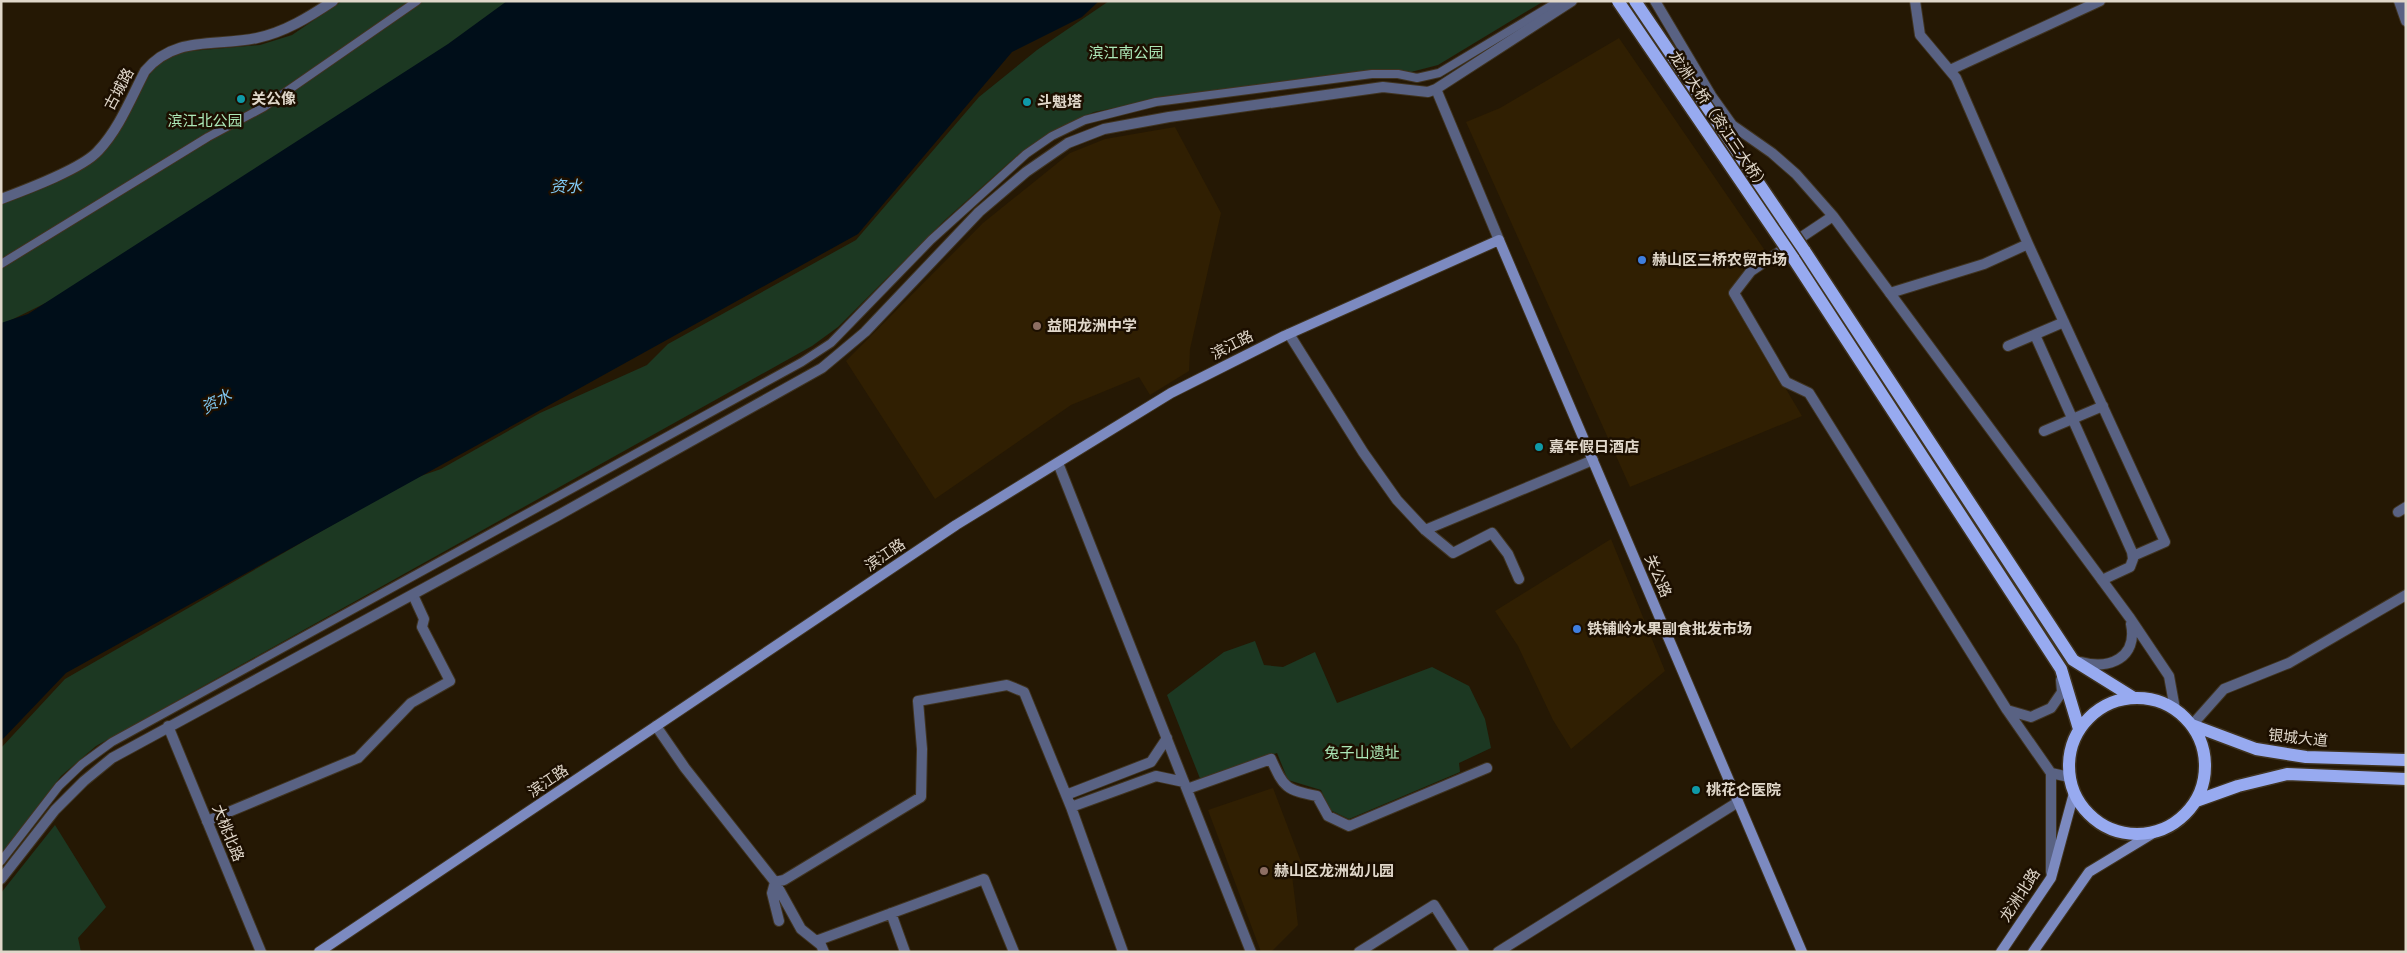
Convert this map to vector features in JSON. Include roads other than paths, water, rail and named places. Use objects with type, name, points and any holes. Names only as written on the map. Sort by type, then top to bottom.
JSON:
[{"type":"main road","name":"龙洲大桥（资江三大桥）","points":[[1618,1],[1793,258],[2061,669],[2079,730]]},
{"type":"main road","name":"龙洲大桥（资江三大桥）","points":[[1635,1],[1804,250],[2073,660]]},
{"type":"main road","name":"滨江路","points":[[319,952],[956,525],[1171,393],[1289,334],[1499,240]]},
{"type":"main road","name":"关公路","points":[[1499,240],[1802,952]]},
{"type":"main road","points":[[2073,660],[2134,698]]},
{"type":"main road","points":[[2033,952],[2089,872],[2154,832],[2178,820],[2196,802],[2204,783],[2206,762],[2201,742],[2192,725],[2175,709],[2155,700],[2134,698],[2112,702],[2093,713],[2079,730],[2070,752],[2069,777],[2074,793],[2084,809],[2098,822],[2116,831],[2135,834],[2154,832]]},
{"type":"main road","name":"银城大道","points":[[2192,725],[2256,750],[2306,757],[2406,760]]},
{"type":"main road","points":[[2196,802],[2238,786],[2287,774],[2406,779]]},
{"type":"main road","name":"龙洲北路","points":[[2001,952],[2051,878],[2074,793]]},
{"type":"street","name":"古城路","points":[[1,199],[76,167],[97,153],[112,134],[145,71],[152,62],[167,52],[184,46],[266,36],[302,22],[333,1]]},
{"type":"street","points":[[1,264],[208,137],[264,107],[417,1]]},
{"type":"street","points":[[1,861],[59,786],[82,764],[112,742],[794,366],[831,343],[931,240],[1026,154],[1052,136],[1085,120],[1156,102],[1372,74],[1398,74],[1417,78],[1439,73],[1559,1]]},
{"type":"street","points":[[1,879],[55,810],[84,781],[112,758],[413,595],[822,368],[865,332],[979,212],[1026,172],[1068,143],[1104,129],[1169,117],[1383,87],[1428,92],[1436,89],[1572,1]]},
{"type":"street","points":[[1655,1],[1712,97],[1732,125],[1772,153],[1796,174],[1833,216],[2130,618],[2169,676],[2175,709]]},
{"type":"street","points":[[1915,1],[1920,35],[1956,78],[2028,244],[2165,542],[2133,556]]},
{"type":"street","points":[[1950,70],[2100,1]]},
{"type":"street","points":[[2399,1],[2406,21]]},
{"type":"street","points":[[1436,89],[1499,240]]},
{"type":"street","points":[[1833,216],[1751,271],[1734,293],[1786,382],[1809,393],[2007,710],[2051,773],[2051,878]]},
{"type":"street","points":[[1890,293],[1984,264],[2028,244]]},
{"type":"street","points":[[2008,346],[2064,322]]},
{"type":"street","points":[[1289,334],[1396,500],[1425,530],[1453,553],[1492,533],[1508,554],[1519,579]]},
{"type":"street","points":[[2035,335],[2133,556],[2130,567],[2102,580]]},
{"type":"street","points":[[2044,431],[2102,406]]},
{"type":"street","points":[[1425,530],[1592,460]]},
{"type":"street","points":[[1058,463],[1250,952]]},
{"type":"street","points":[[207,821],[358,758],[411,702],[450,681],[422,627],[424,619],[413,595]]},
{"type":"street","points":[[2192,725],[2224,689],[2288,663],[2406,595]]},
{"type":"street","points":[[2073,660],[2092,665],[2112,664],[2128,652],[2134,636],[2130,618]]},
{"type":"street","points":[[2007,710],[2031,717],[2051,708],[2062,692],[2061,669]]},
{"type":"street","points":[[775,882],[784,880],[921,797],[922,748],[918,701],[1007,685],[1024,692],[1071,807],[1121,951]]},
{"type":"street","name":"大桃北路","points":[[168,726],[261,952]]},
{"type":"street","points":[[656,726],[685,768],[775,882],[801,929],[821,945],[824,952]]},
{"type":"street","points":[[1066,795],[1151,762],[1166,738]]},
{"type":"street","points":[[1071,807],[1156,776],[1185,786],[1271,759],[1280,779],[1292,791],[1317,796],[1328,816],[1349,826],[1487,768]]},
{"type":"street","points":[[2051,773],[2069,777]]},
{"type":"street","points":[[1498,952],[1738,802]]},
{"type":"street","points":[[816,941],[984,880],[1014,952]]},
{"type":"street","points":[[775,882],[772,893],[779,921]]},
{"type":"street","points":[[1358,952],[1434,905],[1464,952]]},
{"type":"street","points":[[891,914],[905,952]]},
{"type":"water","name":"资水","points":[[507,1],[1099,1],[1082,17],[1012,52],[858,234],[66,673],[1,741],[1,323],[28,314],[448,44]]},
{"type":"place","name":"关公像","points":[[241,99]]},
{"type":"place","name":"斗魁塔","points":[[1027,102]]},
{"type":"place","name":"赫山区三桥农贸市场","points":[[1642,260]]},
{"type":"place","name":"益阳龙洲中学","points":[[1037,326]]},
{"type":"place","name":"嘉年假日酒店","points":[[1539,447]]},
{"type":"place","name":"铁铺岭水果副食批发市场","points":[[1577,629]]},
{"type":"place","name":"桃花仑医院","points":[[1696,790]]},
{"type":"place","name":"赫山区龙洲幼儿园","points":[[1264,871]]},
{"type":"park label","name":"滨江南公园","points":[[1126,53]]},
{"type":"park label","name":"滨江北公园","points":[[205,121]]},
{"type":"park label","name":"兔子山遗址","points":[[1362,753]]}]
